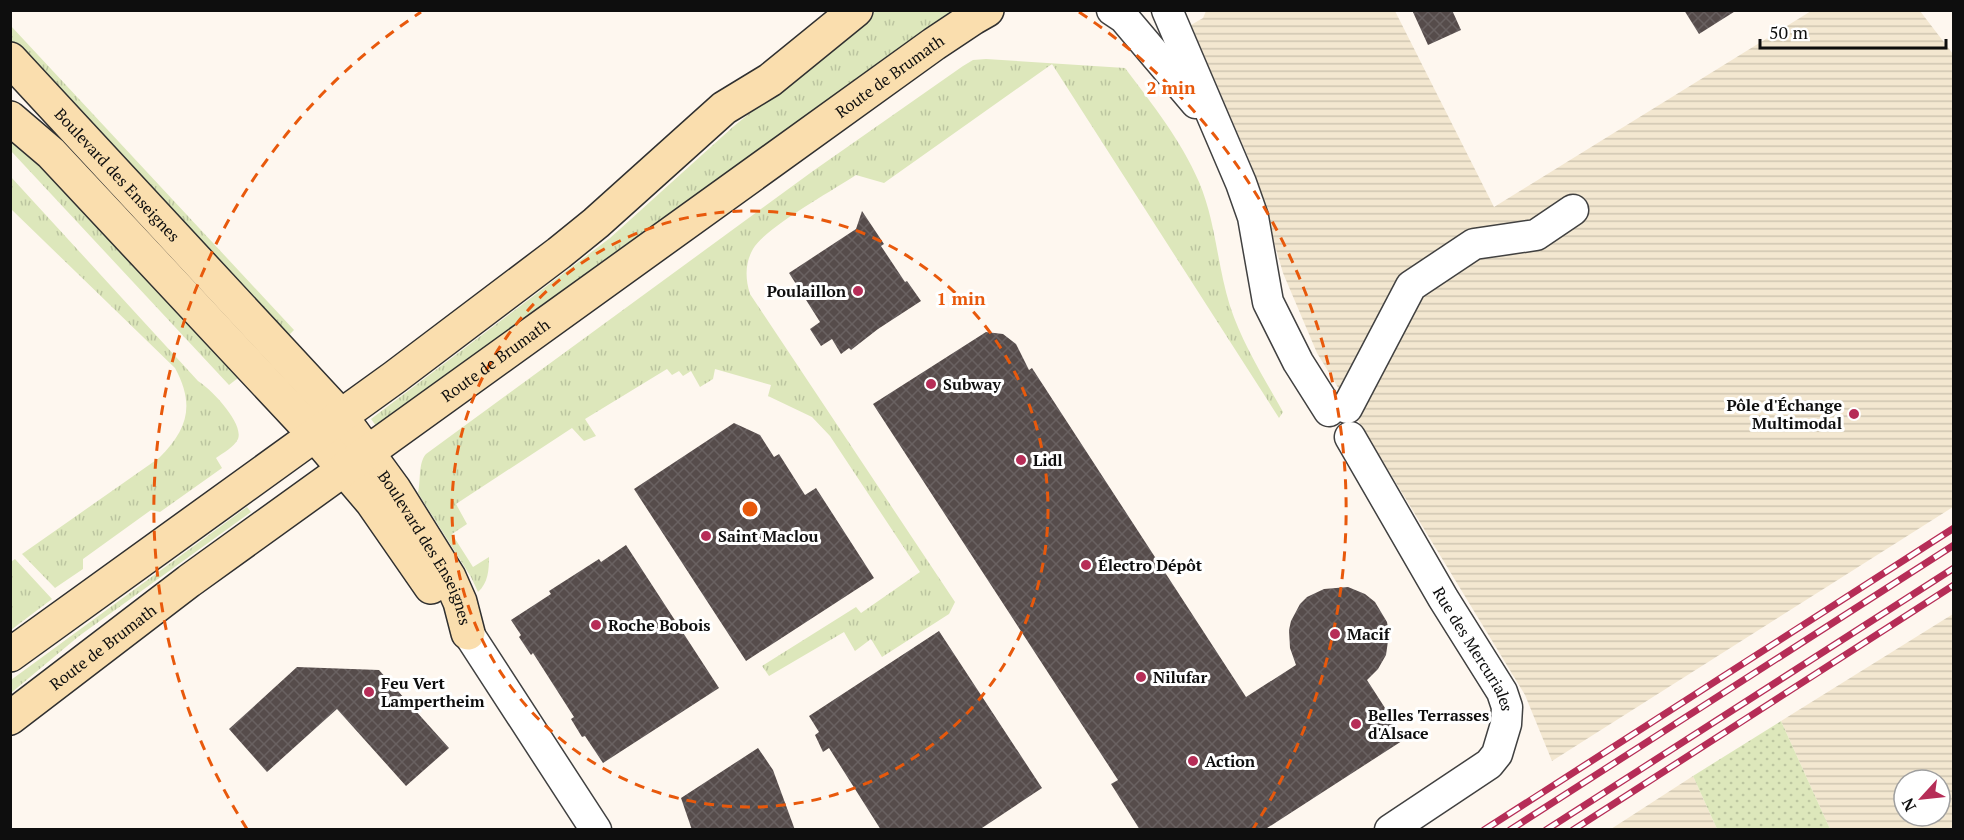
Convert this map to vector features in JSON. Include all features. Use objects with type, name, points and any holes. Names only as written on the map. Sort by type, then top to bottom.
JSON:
[{"type":"main road","points":[[724,108],[758,64],[823,10]]},
{"type":"main road","points":[[10,655],[395,377],[577,238],[724,108],[770,80],[856,10]]},
{"type":"main road","name":"Route de Brumath","points":[[10,718],[189,581],[934,44],[987,10]]},
{"type":"main road","name":"Boulevard des Enseignes","points":[[10,59],[340,415],[372,502],[446,608],[468,633]]},
{"type":"main road","name":"Boulevard des Enseignes","points":[[10,118],[51,153],[314,434],[356,461]]},
{"type":"street","name":"Rue des Mercuriales","points":[[1112,10],[1124,18],[1152,49],[1191,96],[1223,143]]},
{"type":"street","name":"Rue des Mercuriales","points":[[1167,10],[1241,183],[1253,217],[1268,302],[1298,362],[1342,419],[1443,598],[1495,680],[1507,707],[1503,740],[1497,754],[1489,764],[1390,830]]},
{"type":"street","points":[[1342,419],[1411,286],[1474,244],[1536,235],[1573,210]]},
{"type":"street","points":[[468,633],[596,830]]},
{"type":"shaded area","points":[[1206,11],[1395,11],[1494,207],[1811,11],[1920,11],[1953,54],[1953,507],[1552,761],[1525,695],[1317,353],[1283,273],[1251,164],[1191,25],[1203,18]]},
{"type":"shaded area","points":[[1953,614],[1953,829],[1830,829],[1781,721]]},
{"type":"shaded area","points":[[1693,776],[1717,829],[1611,829]]},
{"type":"green space","points":[[876,11],[960,11],[379,430],[371,419],[610,238],[734,126]]},
{"type":"green space","points":[[11,26],[294,330],[286,338],[11,42]]},
{"type":"green space","points":[[986,59],[1125,68],[1175,137],[1199,182],[1213,228],[1230,306],[1247,347],[1283,412],[1279,418],[1052,64],[884,183],[856,175],[800,210],[760,240],[750,254],[747,265],[750,294],[955,602],[949,614],[882,657],[871,639],[855,651],[844,632],[769,676],[762,666],[856,607],[861,613],[920,572],[830,436],[812,417],[768,396],[771,385],[715,369],[713,379],[700,387],[691,371],[683,376],[679,371],[672,375],[667,369],[585,419],[596,436],[584,441],[572,428],[456,504],[467,524],[452,534],[473,567],[489,557],[486,580],[478,592],[418,493],[421,467],[426,454],[813,171],[963,66],[973,60]]},
{"type":"green space","points":[[11,135],[238,378],[229,385],[11,151]]},
{"type":"green space","points":[[11,177],[198,381],[211,391],[225,407],[239,432],[234,445],[216,458],[222,468],[160,512],[151,510],[83,559],[83,569],[55,588],[22,554],[159,458],[177,437],[182,427],[186,405],[185,394],[175,368],[11,209]]},
{"type":"green space","points":[[247,507],[251,512],[79,636],[11,693],[11,680]]},
{"type":"green space","points":[[15,559],[52,599],[11,630],[11,562]]},
{"type":"green space","points":[[1781,721],[1830,829],[1717,829],[1693,776]]},
{"type":"building","points":[[1412,10],[1452,10],[1461,30],[1428,45]]},
{"type":"building","points":[[1684,10],[1737,10],[1699,34]]},
{"type":"building","name":"Poulaillon","points":[[862,211],[884,244],[881,246],[921,301],[851,350],[849,348],[841,354],[832,339],[821,346],[810,329],[820,322],[789,273],[856,229]]},
{"type":"building","points":[[986,332],[1003,334],[1016,344],[1029,370],[1032,368],[1246,697],[1296,665],[1290,648],[1289,630],[1300,604],[1307,597],[1324,589],[1348,587],[1365,594],[1375,602],[1387,622],[1389,634],[1386,655],[1378,669],[1367,680],[1405,739],[1264,830],[1140,830],[1111,784],[1118,780],[873,404]]},
{"type":"building","points":[[734,423],[760,435],[774,457],[779,454],[805,495],[816,488],[874,578],[746,661],[634,489]]},
{"type":"building","points":[[626,545],[719,688],[603,763],[585,736],[582,737],[571,719],[574,717],[533,653],[531,655],[519,637],[521,635],[511,620],[551,594],[549,591],[599,559],[601,562]]},
{"type":"building","points":[[939,631],[1042,788],[979,830],[881,830],[829,748],[823,752],[815,735],[819,732],[809,716]]},
{"type":"building","points":[[297,667],[379,670],[449,748],[406,786],[337,709],[267,772],[229,729]]},
{"type":"building","points":[[758,748],[773,770],[795,830],[692,830],[681,798]]},
{"type":"railway","points":[[1484,830],[1954,528]]},
{"type":"railway","points":[[1510,830],[1954,545]]},
{"type":"railway","points":[[1546,830],[1954,568]]},
{"type":"railway","points":[[1573,830],[1954,585]]},
{"type":"place","name":"Poulaillon","points":[[858,291]]},
{"type":"place","name":"Subway","points":[[931,384]]},
{"type":"place","name":"Pôle d'Échange Multimodal","points":[[1854,414]]},
{"type":"place","name":"Lidl","points":[[1021,460]]},
{"type":"place","name":"Saint Maclou","points":[[706,536]]},
{"type":"place","name":"Électro Dépôt","points":[[1086,565]]},
{"type":"place","name":"Roche Bobois","points":[[596,625]]},
{"type":"place","name":"Macif","points":[[1335,634]]},
{"type":"place","name":"Nilufar","points":[[1141,677]]},
{"type":"place","name":"Feu Vert Lampertheim","points":[[369,692]]},
{"type":"place","name":"Belles Terrasses d'Alsace","points":[[1356,724]]},
{"type":"place","name":"Action","points":[[1193,761]]}]
